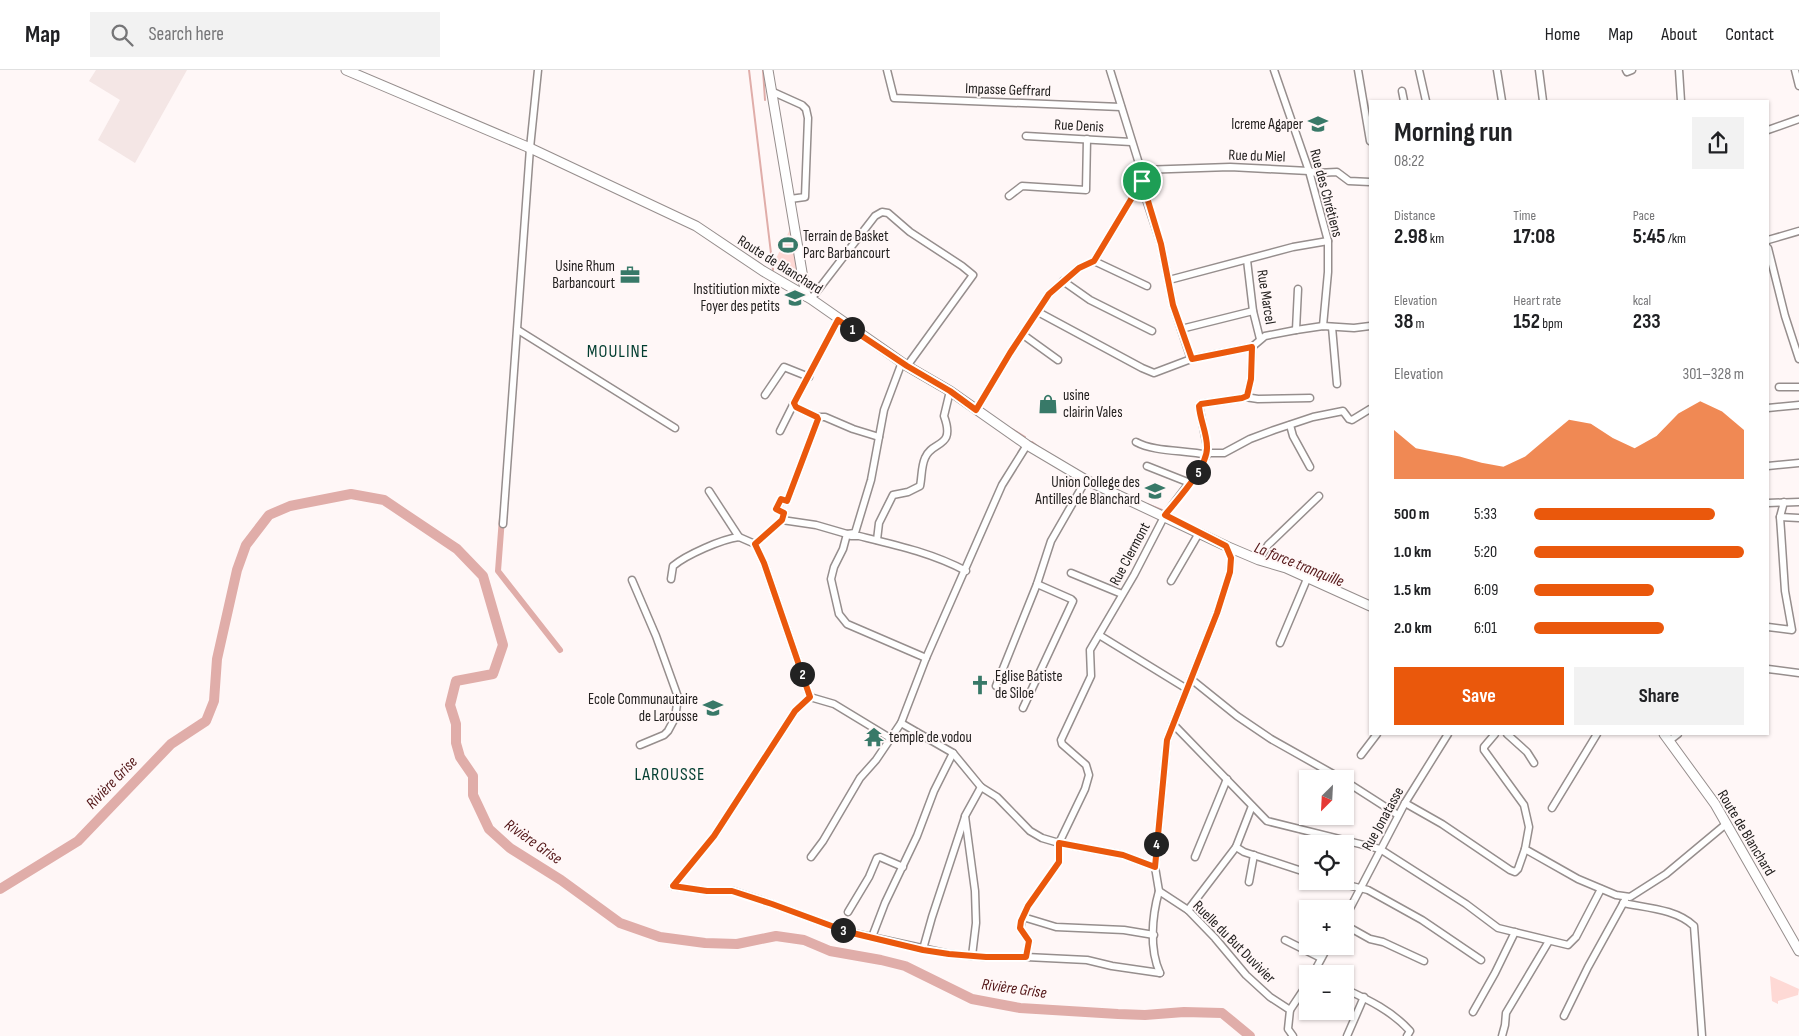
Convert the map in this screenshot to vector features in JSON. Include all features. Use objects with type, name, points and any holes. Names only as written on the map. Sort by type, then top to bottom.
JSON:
[{"type":"street","name":"Route de Blanchard","points":[[346,70],[530,148],[696,226],[763,271],[808,298],[905,364],[950,391],[1027,445],[1086,480],[1165,515],[1226,546],[1258,560],[1286,568],[1369,606]]},
{"type":"street","points":[[504,524],[530,148],[538,70]]},
{"type":"street","points":[[768,70],[808,298]]},
{"type":"street","name":"Impasse Geffrard","points":[[888,70],[894,98],[1121,107]]},
{"type":"street","points":[[1110,70],[1141,170],[1142,181],[1161,244],[1173,305],[1192,359]]},
{"type":"street","name":"Rue des Chrétiens","points":[[1274,70],[1309,171],[1328,241],[1328,272],[1323,326]]},
{"type":"street","points":[[1358,70],[1369,135]]},
{"type":"street","points":[[1419,70],[1426,100]]},
{"type":"street","points":[[1497,70],[1502,100]]},
{"type":"street","points":[[1539,70],[1543,100]]},
{"type":"street","points":[[1626,70],[1627,72],[1632,70]]},
{"type":"street","points":[[1679,70],[1681,100]]},
{"type":"street","points":[[1795,70],[1799,86]]},
{"type":"street","points":[[1402,91],[1404,100]]},
{"type":"street","points":[[771,92],[802,104],[806,109],[808,118],[805,197],[790,198]]},
{"type":"street","points":[[1769,130],[1799,119]]},
{"type":"street","name":"Rue Denis","points":[[1026,136],[1131,142]]},
{"type":"street","points":[[1009,196],[1022,186],[1086,190],[1087,139]]},
{"type":"street","name":"Rue du Miel","points":[[1141,170],[1230,167],[1309,171],[1316,173],[1337,172],[1349,181],[1369,182]]},
{"type":"street","points":[[976,410],[1022,334],[1049,294],[1079,268],[1094,261],[1142,181]]},
{"type":"street","points":[[808,298],[875,216],[882,212],[888,213],[910,232],[974,276],[905,364],[887,399],[871,480],[859,523],[855,533],[847,535]]},
{"type":"street","points":[[1769,240],[1799,231]]},
{"type":"street","points":[[1169,280],[1294,247],[1328,241]]},
{"type":"street","points":[[1769,252],[1785,316],[1799,359]]},
{"type":"street","name":"Rue Marcel","points":[[1247,260],[1253,311],[1260,339]]},
{"type":"street","points":[[1094,261],[1147,286]]},
{"type":"street","points":[[1063,281],[1090,300],[1152,331]]},
{"type":"street","points":[[1296,330],[1298,289]]},
{"type":"street","points":[[1180,329],[1253,311]]},
{"type":"street","points":[[1038,312],[1142,368],[1154,372],[1192,359],[1252,347],[1265,336],[1323,326],[1369,327]]},
{"type":"street","points":[[780,431],[838,320]]},
{"type":"street","points":[[1332,327],[1337,384]]},
{"type":"street","points":[[518,330],[675,428]]},
{"type":"street","points":[[1022,334],[1058,360]]},
{"type":"street","points":[[1245,397],[1249,393],[1251,379],[1252,347]]},
{"type":"street","points":[[765,395],[784,367],[809,377]]},
{"type":"street","points":[[1779,387],[1799,387]]},
{"type":"street","points":[[877,540],[879,523],[894,495],[908,492],[920,486],[925,457],[944,439],[948,425],[944,414],[950,391]]},
{"type":"street","points":[[1207,454],[1199,406],[1201,404],[1245,397],[1258,399],[1310,398]]},
{"type":"street","points":[[794,403],[796,407],[817,417],[825,416],[853,429],[879,437]]},
{"type":"street","points":[[1769,408],[1799,405]]},
{"type":"street","points":[[1136,442],[1152,447],[1207,454],[1224,453],[1250,439],[1313,417],[1343,411],[1349,420],[1352,420],[1369,410]]},
{"type":"street","points":[[755,544],[782,520],[784,513],[776,509],[781,499],[787,501],[817,422],[817,417]]},
{"type":"street","points":[[1290,425],[1293,436],[1310,467]]},
{"type":"street","points":[[811,856],[823,841],[860,778],[876,760],[901,723],[926,658],[966,571],[1002,485],[1027,445]]},
{"type":"street","name":"Rue Clermont","points":[[1059,843],[1085,789],[1089,775],[1086,765],[1060,740],[1091,676],[1092,667],[1089,653],[1134,575],[1165,515],[1190,483],[1207,454]]},
{"type":"street","points":[[1769,466],[1799,463]]},
{"type":"street","points":[[1146,466],[1190,483]]},
{"type":"street","points":[[996,686],[1037,584],[1051,541],[1086,480]]},
{"type":"street","points":[[710,491],[739,537],[755,544],[764,563],[810,697]]},
{"type":"street","points":[[1258,560],[1274,538],[1319,496]]},
{"type":"street","points":[[1769,627],[1792,630],[1785,591],[1780,517],[1784,502]]},
{"type":"street","points":[[1769,503],[1799,502]]},
{"type":"street","points":[[1780,517],[1799,518]]},
{"type":"street","points":[[782,520],[877,540],[939,558],[966,571]]},
{"type":"street","points":[[1171,581],[1198,533]]},
{"type":"street","points":[[847,535],[844,549],[831,573],[833,591],[841,618],[847,624],[926,658]]},
{"type":"street","points":[[672,579],[673,566],[682,559],[739,537]]},
{"type":"street","points":[[810,697],[795,711],[714,836],[673,886],[707,891],[732,891],[848,932],[923,950],[972,956],[1087,960],[1112,966],[1160,973],[1155,962],[1152,924],[1159,891],[1155,867],[1166,744],[1217,613],[1230,572],[1231,558],[1226,546]]},
{"type":"street","points":[[1071,574],[1122,594]]},
{"type":"street","points":[[1280,643],[1307,579]]},
{"type":"street","points":[[632,580],[656,636],[678,697],[675,718],[668,731],[664,735],[640,745]]},
{"type":"street","points":[[1023,708],[1073,601],[1037,584]]},
{"type":"street","points":[[1099,635],[1187,689]]},
{"type":"street","points":[[1769,670],[1799,673]]},
{"type":"street","points":[[1191,679],[1237,716],[1271,739],[1326,770]]},
{"type":"street","points":[[810,697],[834,704],[890,738]]},
{"type":"street","points":[[901,723],[953,753],[981,787],[997,797],[1030,831],[1042,838],[1123,855],[1155,867]]},
{"type":"street","points":[[1173,724],[1262,818],[1273,823],[1380,849],[1466,904],[1498,928],[1568,945],[1576,937],[1601,889]]},
{"type":"street","points":[[1361,755],[1376,735]]},
{"type":"street","name":"Rue Jonatasse","points":[[1354,901],[1404,803],[1447,735]]},
{"type":"street","points":[[1404,803],[1442,824],[1515,872],[1518,869],[1525,849],[1529,828],[1524,805],[1484,750],[1484,747],[1494,735]]},
{"type":"street","points":[[1508,735],[1527,752],[1534,763]]},
{"type":"street","points":[[1552,808],[1596,735]]},
{"type":"street","name":"Route de Blanchard","points":[[1666,737],[1715,804],[1799,951]]},
{"type":"street","points":[[872,938],[885,903],[903,867],[934,791],[953,753]]},
{"type":"street","points":[[1195,857],[1227,779]]},
{"type":"street","points":[[923,950],[965,816],[981,787]]},
{"type":"street","points":[[1354,787],[1398,814]]},
{"type":"street","points":[[1188,910],[1236,847],[1252,806]]},
{"type":"street","points":[[965,816],[975,891],[976,923],[972,956]]},
{"type":"street","points":[[1525,849],[1578,879],[1616,895],[1630,897],[1666,874],[1726,824]]},
{"type":"street","points":[[1026,957],[1029,941],[1020,928],[1023,917],[1028,906],[1059,862],[1059,843]]},
{"type":"street","points":[[1236,847],[1299,870]]},
{"type":"street","points":[[1249,882],[1254,855]]},
{"type":"street","points":[[848,912],[869,878],[877,858],[880,857],[903,867]]},
{"type":"street","points":[[1354,888],[1361,887],[1422,920],[1481,960]]},
{"type":"street","name":"Ruelle du But Duvivier","points":[[1159,891],[1188,910],[1216,938],[1246,975],[1290,1010]]},
{"type":"street","points":[[1564,1016],[1588,967],[1627,896]]},
{"type":"street","points":[[1623,903],[1686,918],[1694,926],[1702,1036]]},
{"type":"street","points":[[1023,917],[1056,927],[1124,930],[1154,935]]},
{"type":"street","points":[[1354,931],[1424,961]]},
{"type":"street","points":[[1473,1012],[1515,932]]},
{"type":"street","points":[[1285,940],[1322,958]]},
{"type":"street","points":[[1502,1036],[1506,1013],[1549,941]]},
{"type":"street","points":[[1318,965],[1324,955]]},
{"type":"street","points":[[1354,993],[1398,1018],[1410,1031],[1407,1036]]},
{"type":"street","points":[[1292,1036],[1288,1029],[1290,1010],[1299,996]]},
{"type":"street","points":[[1347,1036],[1364,997]]},
{"type":"shaded area","points":[[96,70],[187,70],[135,163],[98,140],[120,100],[89,81]]},
{"type":"shaded area","name":"Terrain de Basket Parc Barbancourt","points":[[791,227],[799,281],[778,269],[774,263]]},
{"type":"shaded area","points":[[1770,976],[1799,989],[1798,995],[1778,1001],[1778,1004],[1772,1001]]},
{"type":"waterway","points":[[749,70],[773,270]]},
{"type":"waterway","points":[[763,70],[765,100]]},
{"type":"waterway","name":"La force tranquille","points":[[1012,429],[1025,437]]},
{"type":"waterway","name":"La force tranquille","points":[[1032,442],[1040,448]]},
{"type":"waterway","name":"Rivière Grise","points":[[0,889],[78,841],[171,744],[206,721],[214,701],[217,659],[237,570],[246,545],[269,515],[290,506],[351,494],[384,500],[457,549],[483,576],[503,645],[493,674],[456,681],[450,705],[456,724],[456,743],[460,757],[473,776],[473,795],[489,829],[510,848],[561,880],[620,923],[660,937],[705,943],[737,944],[776,936],[804,940],[830,951],[905,966],[972,999],[1020,1008],[1145,1015],[1184,1012],[1222,1013],[1250,1036]]},
{"type":"waterway","name":"La force tranquille","points":[[1147,504],[1162,510]]},
{"type":"waterway","name":"La force tranquille","points":[[1170,513],[1185,522]]},
{"type":"waterway","points":[[502,518],[498,571],[560,650]]},
{"type":"place","name":"Icreme Agaper","points":[[1318,124]]},
{"type":"place","name":"Terrain de Basket Parc Barbancourt","points":[[788,245]]},
{"type":"place","name":"Usine Rhum Barbancourt","points":[[630,275]]},
{"type":"place","name":"Institiution mixte Foyer des petits","points":[[795,298]]},
{"type":"place","name":"usine clairin Vales","points":[[1048,404]]},
{"type":"place","name":"Union College des Antilles de Blanchard","points":[[1155,491]]},
{"type":"place","name":"Eglise Batiste de Siloe","points":[[980,685]]},
{"type":"place","name":"Ecole Communautaire de Larousse","points":[[713,708]]},
{"type":"place","name":"temple de vodou","points":[[874,737]]},
{"type":"district","name":"MOULINE","points":[[618,351]]},
{"type":"district","name":"LAROUSSE","points":[[670,774]]},
{"type":"route","points":[[1142,181],[1161,244],[1173,305],[1192,359],[1252,347],[1251,379],[1247,396],[1201,404],[1199,406],[1207,446],[1206,455],[1199,470],[1165,515],[1226,546],[1232,562],[1217,613],[1167,740],[1155,867],[1123,855],[1059,843],[1060,860],[1028,906],[1021,921],[1020,928],[1029,941],[1026,957],[986,957],[923,950],[848,932],[732,891],[707,891],[673,886],[714,836],[795,711],[810,697],[764,563],[755,544],[782,520],[784,513],[776,509],[781,499],[787,501],[818,419],[796,407],[794,403],[838,320],[907,366],[950,391],[976,410],[1010,353],[1049,294],[1079,268],[1094,261],[1142,181]]}]
